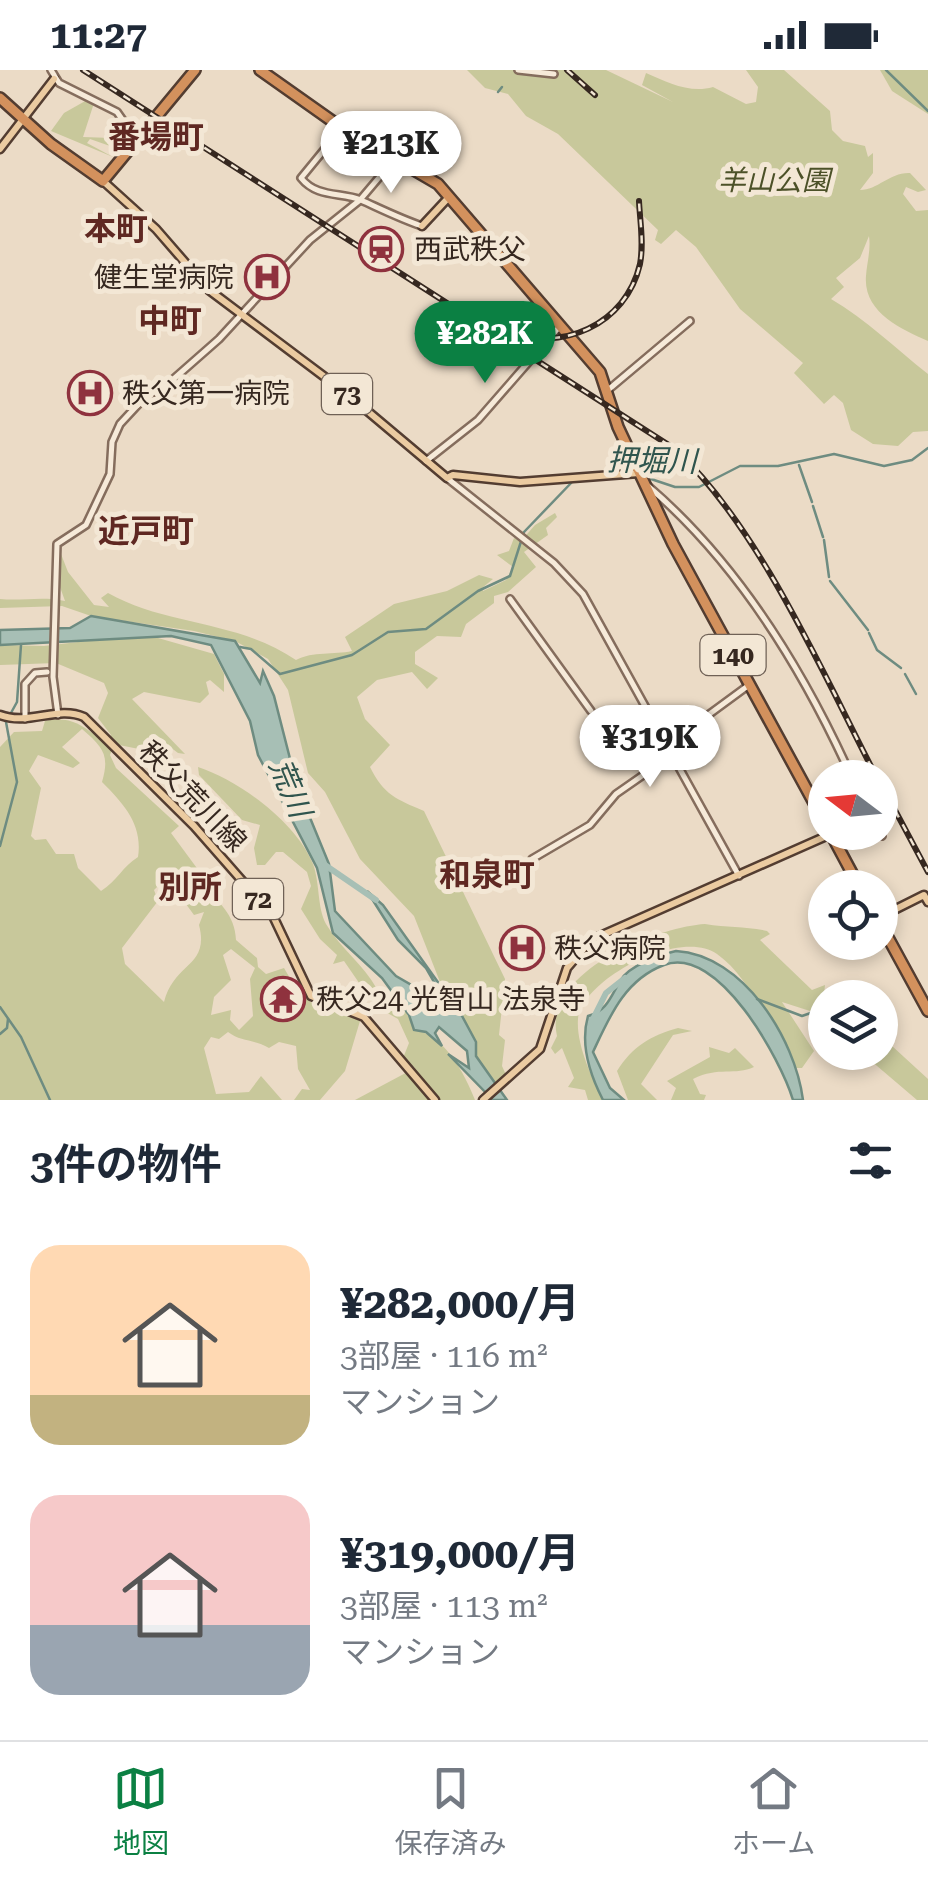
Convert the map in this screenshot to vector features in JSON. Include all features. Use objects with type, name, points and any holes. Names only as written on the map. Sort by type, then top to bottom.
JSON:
[{"type":"highway","points":[[0,98],[103,181],[195,70]]},
{"type":"highway","name":"140","points":[[260,70],[342,128],[438,184],[600,372],[618,427],[642,479],[808,792]]},
{"type":"highway","points":[[898,954],[928,1011]]},
{"type":"main road","points":[[0,149],[55,80]]},
{"type":"main road","name":"73","points":[[103,181],[156,230],[209,290],[447,478]]},
{"type":"main road","points":[[422,226],[450,196]]},
{"type":"main road","points":[[447,478],[453,474],[520,482],[642,479]]},
{"type":"main road","points":[[4,716],[24,720],[58,715]]},
{"type":"main road","name":"秩父荒川線","points":[[58,715],[84,716],[194,826],[277,921],[311,996],[364,1017],[435,1100]]},
{"type":"main road","points":[[483,1100],[544,1042],[568,968],[584,946],[606,932],[808,844]]},
{"type":"main road","points":[[898,910],[924,895],[928,902]]},
{"type":"street","points":[[51,70],[55,80],[117,112],[138,142]]},
{"type":"street","points":[[518,70],[554,74]]},
{"type":"street","points":[[342,128],[301,178],[324,194],[360,200],[422,226]]},
{"type":"street","points":[[58,715],[57,544],[86,526],[110,474],[112,442],[120,424],[145,397],[180,374],[242,315],[310,240],[360,200],[395,158]]},
{"type":"street","points":[[608,390],[690,321]]},
{"type":"street","points":[[426,460],[478,420],[560,326]]},
{"type":"street","points":[[447,478],[532,544],[583,594],[739,876]]},
{"type":"street","points":[[642,479],[764,613],[824,715],[844,760]]},
{"type":"street","points":[[510,599],[591,710]]},
{"type":"street","points":[[24,720],[26,684],[35,673],[47,672]]},
{"type":"street","points":[[532,860],[590,825],[616,794],[670,751],[685,732],[749,685]]},
{"type":"green space","name":"羊山公園","points":[[467,70],[606,70],[673,102],[642,85],[646,73],[687,88],[713,87],[746,104],[756,102],[758,87],[746,70],[784,70],[830,111],[832,130],[843,141],[865,146],[868,157],[873,153],[873,173],[860,190],[910,173],[926,190],[918,192],[906,187],[903,194],[916,211],[928,210],[928,341],[886,317],[871,300],[866,276],[869,236],[860,258],[836,278],[844,287],[831,299],[928,374],[928,431],[913,432],[898,446],[873,444],[851,430],[843,403],[834,395],[824,404],[794,373],[803,363],[740,309],[696,247],[676,230],[661,244],[655,240],[658,230],[558,134],[526,116],[508,94],[485,88]]},
{"type":"green space","points":[[880,70],[928,70],[928,114],[892,91]]},
{"type":"green space","points":[[87,100],[94,103],[83,137],[111,138],[110,146],[90,139],[87,143],[113,157],[51,131],[64,113]]},
{"type":"green space","points":[[555,513],[557,517],[546,528],[548,535],[524,552],[536,567],[508,592],[494,596],[494,603],[466,624],[461,637],[437,636],[415,652],[415,664],[438,678],[427,689],[412,672],[377,680],[357,697],[365,719],[390,745],[370,767],[392,795],[424,811],[505,979],[499,1035],[505,1040],[502,1066],[507,1077],[497,1086],[476,1056],[475,1042],[442,987],[414,916],[360,859],[325,792],[308,773],[288,690],[268,659],[235,641],[194,631],[91,616],[62,606],[0,608],[0,599],[65,601],[60,587],[61,554],[68,572],[94,605],[109,607],[101,598],[108,593],[154,612],[250,637],[296,660],[352,651],[345,637],[394,604],[447,591],[479,575],[493,579],[483,591],[506,580],[513,567],[497,555],[509,551],[514,538],[521,541],[535,525]]},
{"type":"green space","points":[[112,638],[158,638],[214,654],[224,674],[224,692],[210,680],[206,682],[209,694],[200,703],[144,692],[132,699],[185,754],[157,737],[144,750],[114,744],[110,755],[116,768],[179,826],[171,833],[202,875],[201,885],[229,916],[236,940],[257,958],[258,967],[266,974],[284,968],[311,1002],[360,1021],[345,1071],[320,1100],[294,1100],[302,1089],[310,1090],[298,1069],[296,1046],[279,1042],[269,1048],[228,1032],[219,1039],[211,1037],[204,1048],[216,1094],[249,1092],[261,1076],[282,1100],[0,1100],[0,747],[14,732],[42,731],[45,721],[78,724],[106,742],[111,735],[98,718],[108,693],[104,683],[56,663],[0,665],[0,645],[44,646]],"holes":[[[82,729],[103,752],[102,782],[124,807],[138,835],[138,857],[101,891],[78,868],[74,854],[56,854],[46,839],[35,840],[31,836],[41,788],[29,771],[38,755],[73,768],[80,763],[62,747]],[[159,885],[175,889],[194,915],[204,912],[199,925],[200,949],[175,979],[164,1002],[125,964],[122,948],[158,901],[154,890]],[[231,949],[255,968],[250,979],[253,1016],[239,1030],[230,1020],[231,1010],[211,1015],[214,997],[231,980],[223,955]]]},
{"type":"green space","points":[[198,767],[248,793],[294,833],[313,864],[321,910],[332,933],[377,989],[400,1004],[414,1030],[444,1047],[475,1100],[355,1100],[415,1068],[403,1058],[409,1043],[398,1019],[375,1006],[344,961],[333,964],[337,955],[320,939],[301,909],[311,886],[307,872],[283,852],[276,852],[265,865],[257,865],[254,848],[260,825],[242,820],[199,775]]},
{"type":"green space","points":[[705,924],[751,928],[770,934],[760,940],[808,986],[808,1010],[782,1002],[808,1042],[808,1060],[802,1068],[794,1068],[751,991],[729,964],[701,947],[680,947],[658,952],[614,974],[583,1004],[578,1019],[580,1039],[603,1100],[588,1100],[585,1090],[568,1087],[574,1078],[562,1048],[555,1054],[551,1048],[557,1036],[557,1013],[567,992],[607,957],[684,927]]},
{"type":"green space","points":[[678,1028],[692,1031],[673,1035],[641,1084],[657,1100],[628,1100],[617,1071],[643,1043]]},
{"type":"green space","points":[[709,1047],[729,1053],[735,1048],[754,1067],[693,1079],[700,1094],[706,1095],[704,1100],[671,1100],[676,1088],[667,1081],[710,1057]]},
{"type":"green space","points":[[898,1052],[928,1079],[928,1100],[917,1100],[882,1070],[898,1070]]},
{"type":"water","points":[[91,616],[235,641],[260,683],[263,671],[274,696],[297,786],[329,864],[335,911],[396,976],[448,1006],[426,968],[398,940],[367,891],[383,905],[462,1016],[476,1042],[476,1056],[507,1100],[493,1100],[448,1054],[469,1068],[467,1051],[439,1027],[435,1033],[442,1046],[426,1032],[414,1030],[409,1015],[382,978],[333,933],[317,868],[258,755],[250,721],[211,645],[171,636],[0,645],[0,630],[70,628]]},
{"type":"water","points":[[676,951],[700,956],[723,967],[762,1004],[789,1051],[803,1100],[793,1100],[775,1059],[744,1010],[705,972],[685,963],[664,965],[638,980],[612,1013],[593,1052],[610,1088],[624,1100],[603,1100],[588,1059],[588,1016],[604,1007],[630,971]]},
{"type":"waterway","points":[[886,70],[928,111]]},
{"type":"waterway","points":[[498,92],[502,87]]},
{"type":"waterway","name":"押堀川","points":[[645,477],[675,487],[699,487],[740,466],[778,466],[834,454],[884,466],[912,460],[928,448]]},
{"type":"waterway","points":[[799,465],[812,502]]},
{"type":"waterway","name":"押堀川","points":[[590,480],[637,477]]},
{"type":"waterway","name":"押堀川","points":[[240,647],[251,649],[280,674],[352,655],[388,632],[426,629],[478,591],[510,576],[524,532],[573,481]]},
{"type":"waterway","points":[[813,506],[823,537]]},
{"type":"waterway","points":[[824,540],[829,577]]},
{"type":"waterway","points":[[830,581],[868,630]]},
{"type":"waterway","points":[[869,633],[877,650],[901,668]]},
{"type":"waterway","points":[[0,846],[17,782],[6,722],[17,702],[21,645]]},
{"type":"waterway","points":[[905,674],[916,694]]},
{"type":"waterway","name":"荒川","points":[[325,865],[376,900]]},
{"type":"waterway","name":"荒川","points":[[591,1023],[606,993],[625,978]]},
{"type":"waterway","points":[[757,999],[802,1016],[808,1014]]},
{"type":"waterway","points":[[0,1007],[21,1037],[50,1100]]},
{"type":"waterway","points":[[0,1034],[7,1028],[8,1019]]},
{"type":"railway","points":[[83,70],[675,449],[706,482],[762,560],[868,760]]},
{"type":"railway","points":[[567,70],[595,95]]},
{"type":"railway","points":[[505,331],[526,337],[569,336],[606,318],[621,303],[640,264],[639,201]]},
{"type":"railway","points":[[898,816],[928,872]]},
{"type":"place","name":"西武秩父","points":[[381,249]]},
{"type":"place","name":"健生堂病院","points":[[267,277]]},
{"type":"place","name":"秩父第一病院","points":[[90,393]]},
{"type":"place","name":"秩父病院","points":[[522,948]]},
{"type":"place","name":"秩父24 光智山 法泉寺","points":[[283,999]]},
{"type":"district","name":"番場町","points":[[156,137]]},
{"type":"district","name":"本町","points":[[116,229]]},
{"type":"district","name":"中町","points":[[170,321]]},
{"type":"district","name":"近戸町","points":[[146,531]]},
{"type":"district","name":"和泉町","points":[[487,875]]},
{"type":"district","name":"別所","points":[[190,887]]}]
